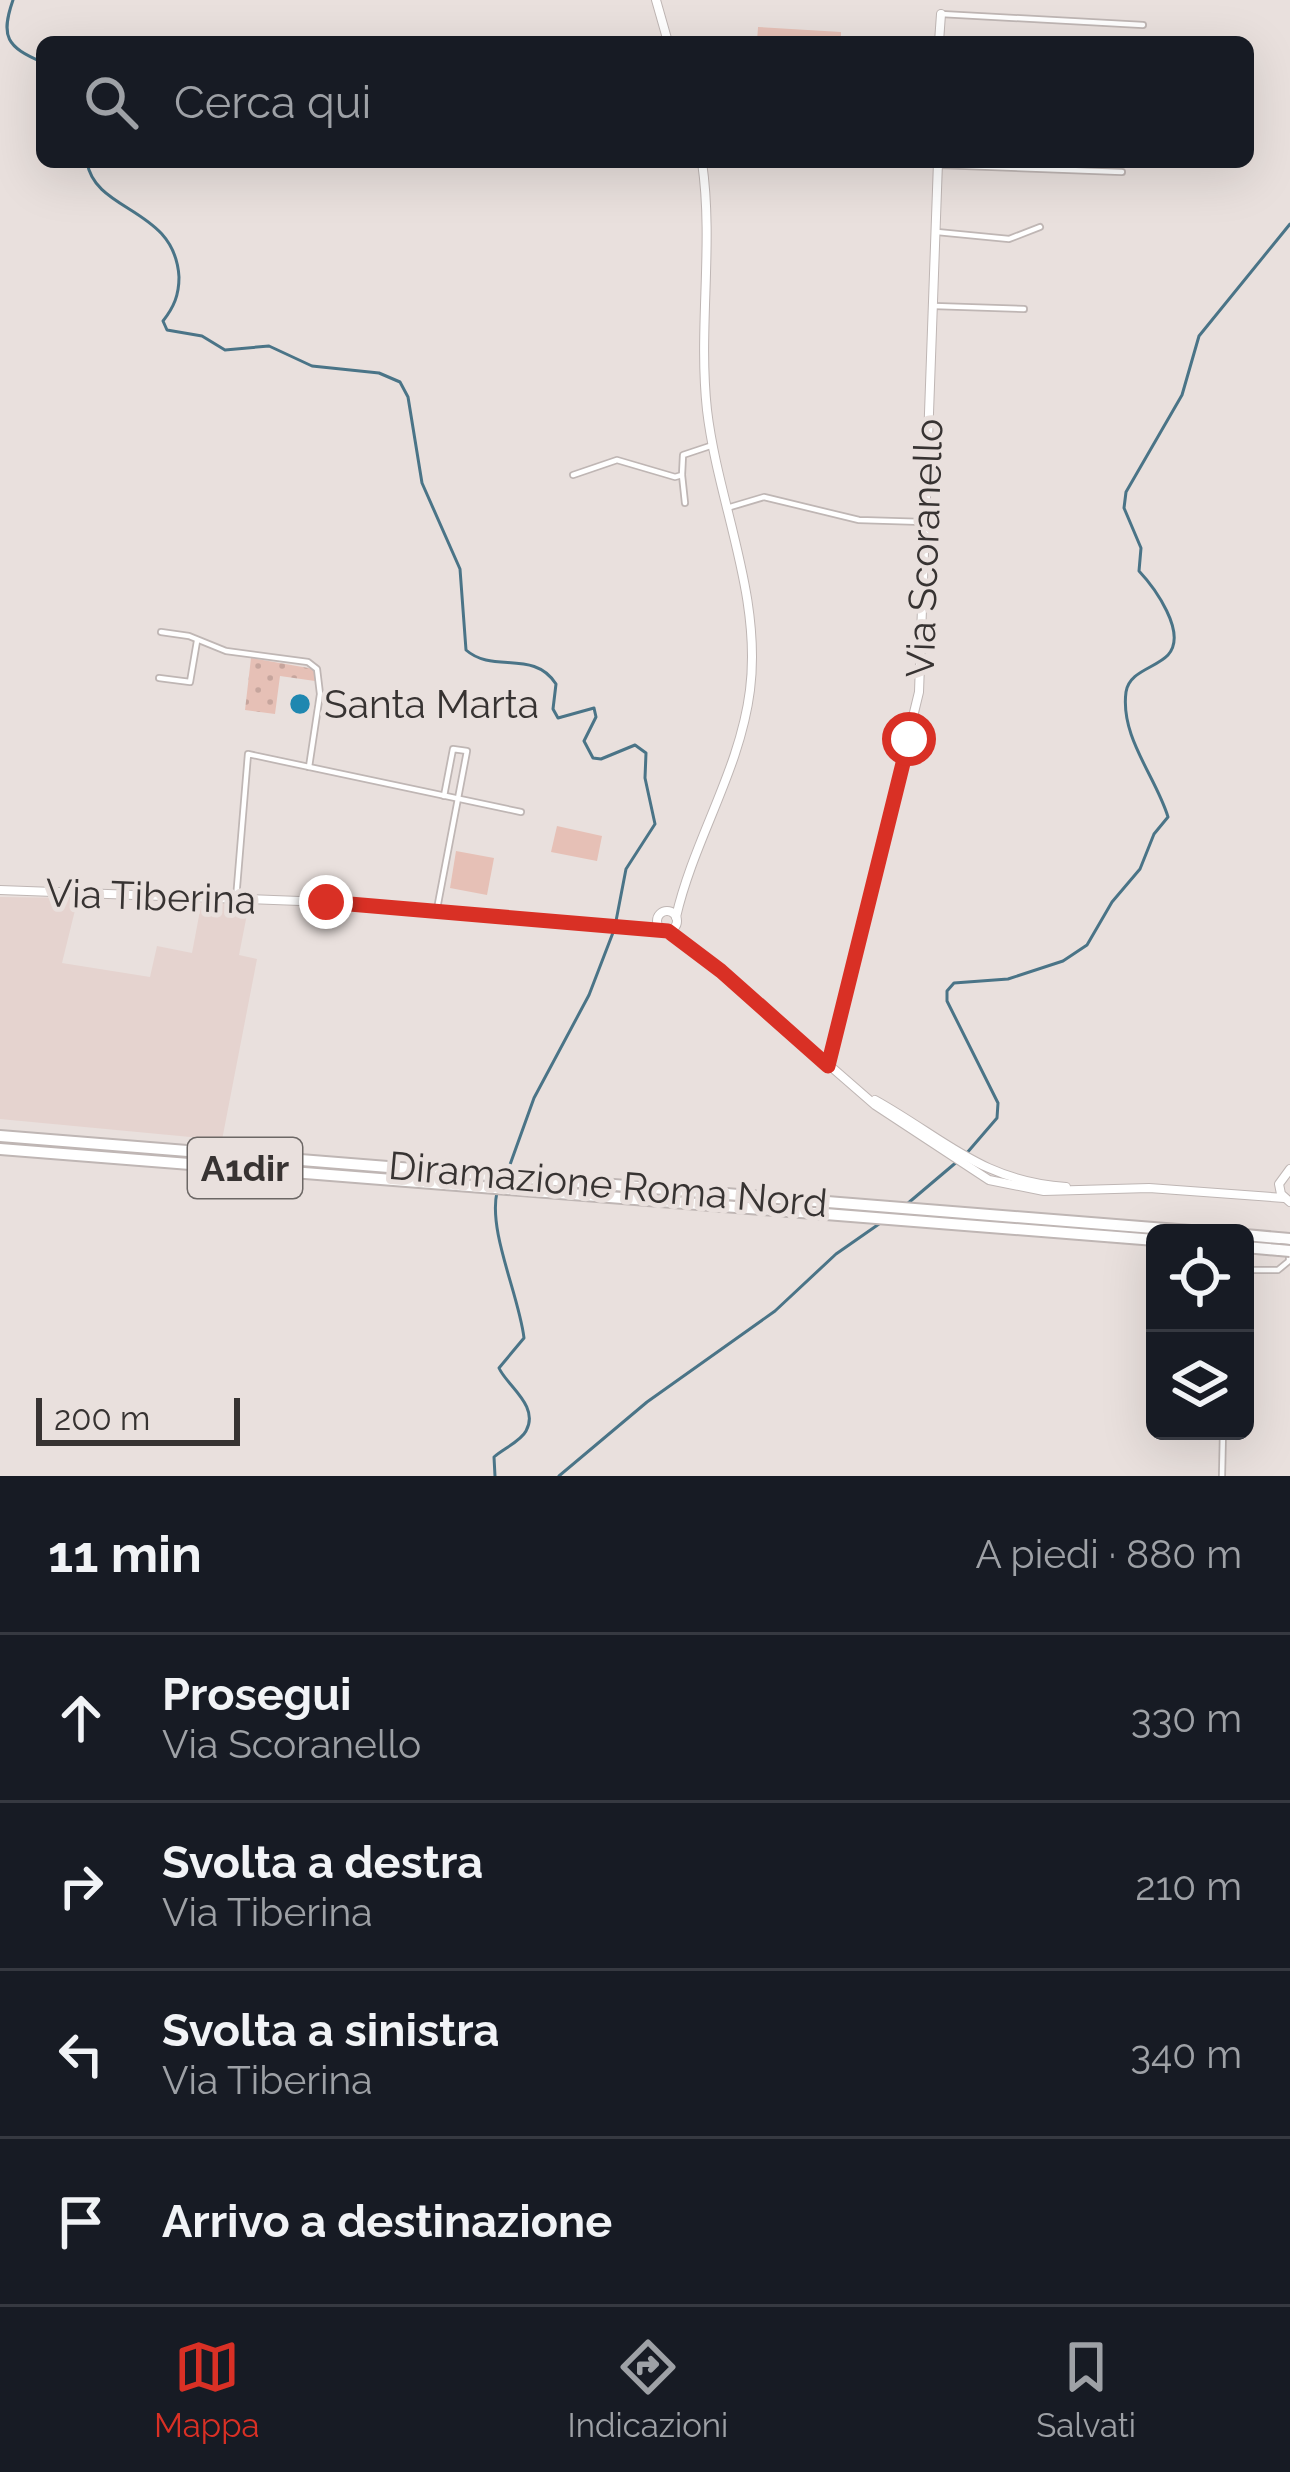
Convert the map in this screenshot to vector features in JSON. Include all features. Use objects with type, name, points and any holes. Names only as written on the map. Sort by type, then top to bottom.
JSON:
[{"type":"highway","name":"Diramazione Roma Nord","points":[[0,1136],[1146,1239]]},
{"type":"highway","name":"Diramazione Roma Nord","points":[[0,1149],[492,1181]]},
{"type":"highway","name":"Diramazione Roma Nord","points":[[515,1183],[1146,1227]]},
{"type":"highway","points":[[1254,1237],[1286,1245]]},
{"type":"highway","points":[[1254,1247],[1286,1245]]},
{"type":"main road","points":[[656,0],[666,36]]},
{"type":"main road","points":[[939,36],[940,14]]},
{"type":"main road","points":[[681,891],[658,924],[665,930],[676,920],[681,891],[733,761],[750,690],[750,619],[706,395],[702,168]]},
{"type":"main road","name":"Via Scoranello","points":[[828,1066],[917,706],[939,168]]},
{"type":"main road","name":"Via Tiberina","points":[[0,890],[437,910],[665,930],[690,946],[854,1089],[972,1166],[1030,1183],[1255,1196]]},
{"type":"main road","points":[[632,925],[663,913],[676,920],[690,946]]},
{"type":"main road","points":[[1255,1196],[1271,1189],[1290,1169]]},
{"type":"main road","points":[[1255,1196],[1288,1202],[1280,1179]]},
{"type":"street","points":[[940,14],[1143,25]]},
{"type":"street","points":[[1030,168],[1122,172]]},
{"type":"street","points":[[938,232],[1009,239],[1040,227]]},
{"type":"street","points":[[933,306],[1024,309]]},
{"type":"street","points":[[685,503],[682,455],[713,445]]},
{"type":"street","points":[[573,475],[617,460],[667,476],[682,475]]},
{"type":"street","points":[[727,508],[761,497],[863,520],[924,522]]},
{"type":"street","points":[[161,632],[226,651],[308,662],[317,669],[320,694],[309,767]]},
{"type":"street","points":[[159,678],[190,682],[197,640]]},
{"type":"street","points":[[437,910],[467,751],[452,749],[444,796]]},
{"type":"street","points":[[236,899],[248,754],[521,812]]},
{"type":"street","points":[[1254,1270],[1278,1270],[1289,1261],[1286,1245]]},
{"type":"street","points":[[1222,1476],[1223,1440]]},
{"type":"shaded area","points":[[758,27],[841,32],[841,36],[757,36]]},
{"type":"shaded area","points":[[251,658],[314,669],[315,681],[280,676],[275,714],[245,710]]},
{"type":"shaded area","points":[[557,826],[602,836],[597,861],[551,852]]},
{"type":"shaded area","points":[[456,851],[494,858],[487,895],[450,888]]},
{"type":"shaded area","points":[[0,897],[78,898],[62,963],[150,977],[157,946],[192,953],[202,900],[249,904],[239,955],[257,959],[222,1140],[0,1119]]},
{"type":"waterway","points":[[13,0],[7,32],[14,46],[36,59]]},
{"type":"waterway","points":[[89,168],[104,192],[150,223],[174,254],[179,283],[163,321],[167,330],[202,336],[225,350],[269,346],[312,366],[379,373],[400,382],[408,397],[422,483],[460,569],[466,650],[488,661],[525,664],[547,673],[556,684],[553,709],[558,718],[594,708],[596,717],[584,741],[593,758],[635,745],[646,753],[645,778],[655,824],[626,869],[616,921]]},
{"type":"waterway","points":[[966,1154],[997,1118],[998,1103],[947,1001],[947,991],[954,983],[1008,979],[1063,961],[1087,945],[1112,902],[1140,869],[1154,834],[1168,817],[1133,741],[1126,692],[1137,674],[1168,655],[1174,635],[1167,611],[1139,571],[1141,548],[1124,508],[1126,492],[1182,395],[1199,336],[1290,224]]},
{"type":"waterway","points":[[507,1173],[534,1098],[589,995],[614,930]]},
{"type":"waterway","points":[[907,1204],[959,1160]]},
{"type":"waterway","points":[[495,1476],[494,1457],[520,1438],[529,1422],[526,1405],[499,1368],[524,1338],[500,1244],[497,1192]]},
{"type":"waterway","points":[[559,1476],[647,1402],[775,1311],[836,1254],[879,1224]]},
{"type":"place","name":"Santa Marta","points":[[300,704]]},
{"type":"route","points":[[326,902],[668,931],[721,971],[828,1066],[909,739]]}]
